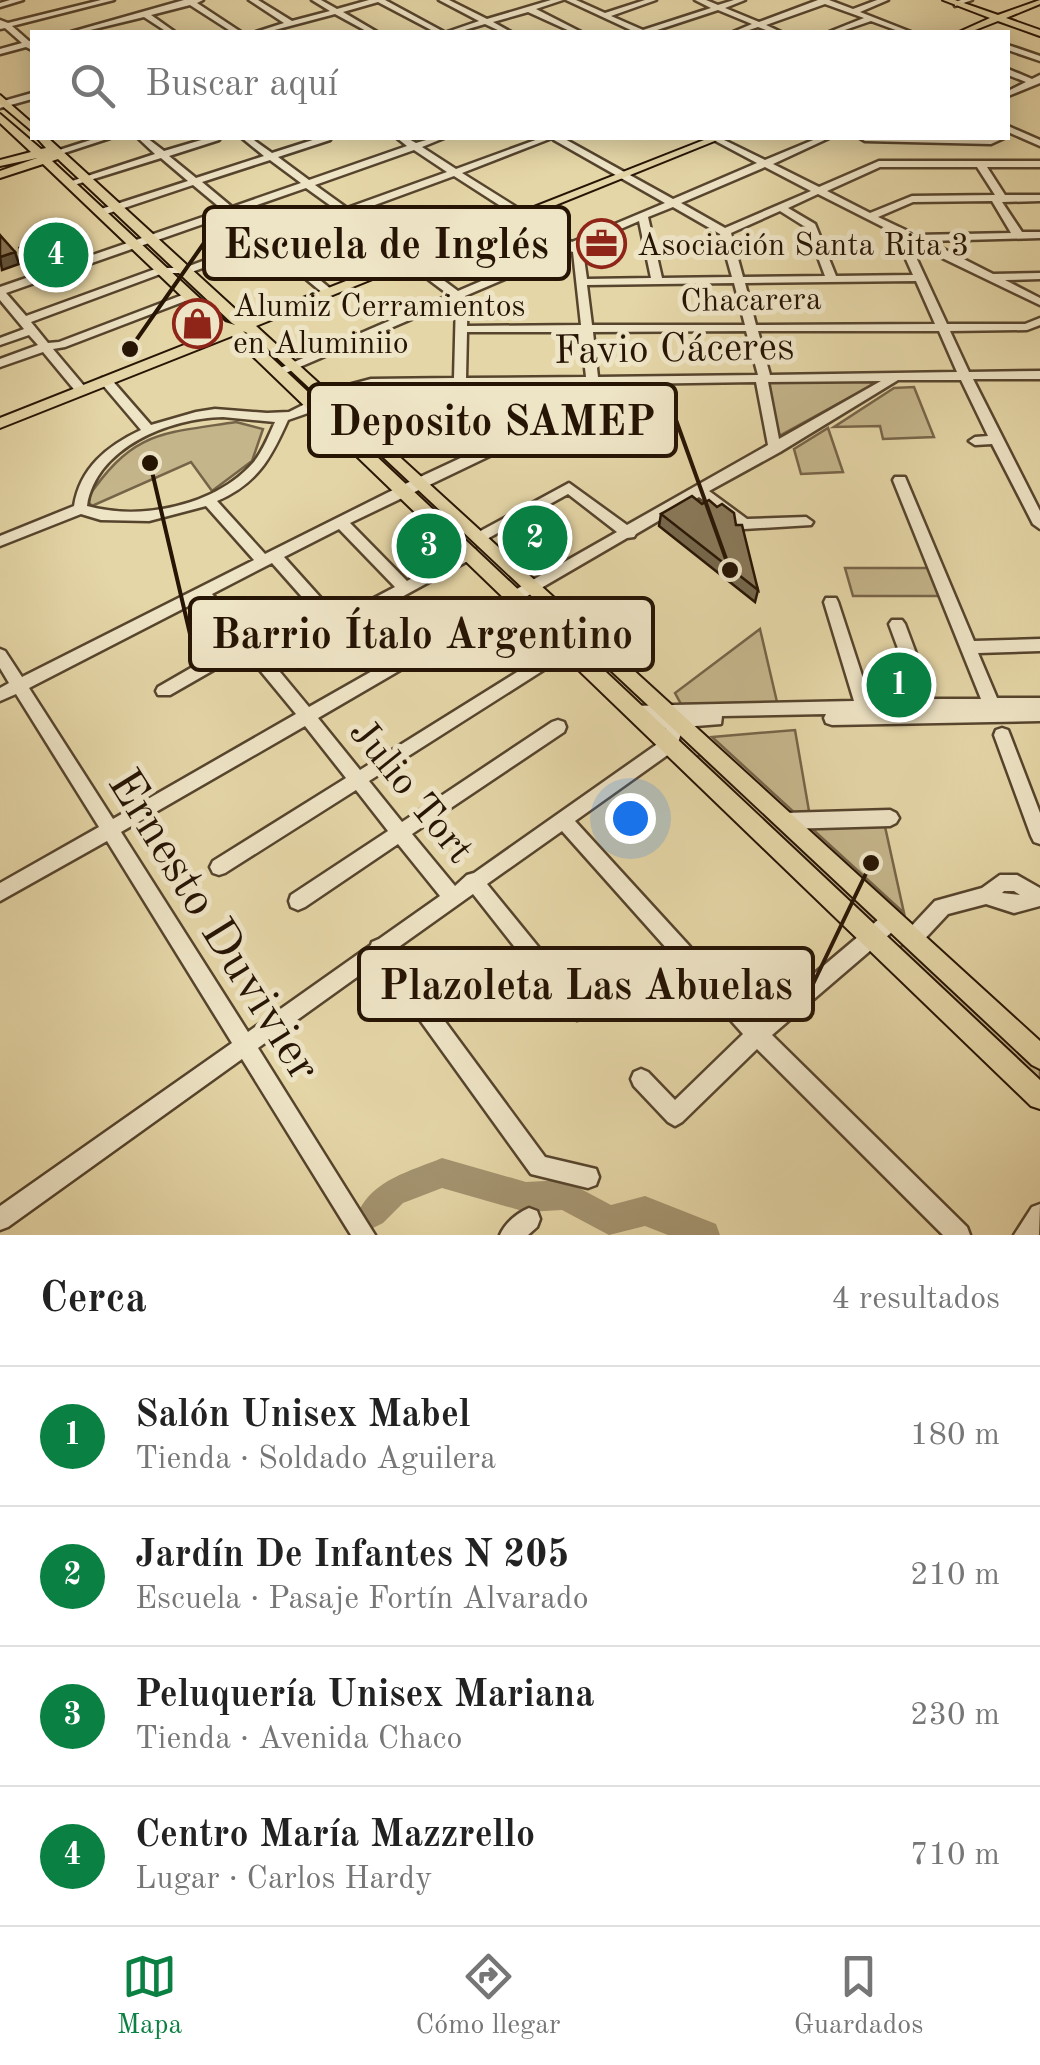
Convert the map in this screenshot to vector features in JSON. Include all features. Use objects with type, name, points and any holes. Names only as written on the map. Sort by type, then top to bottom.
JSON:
[{"type":"main road","points":[[947,0],[1040,31]]},
{"type":"main road","points":[[974,30],[1040,4]]},
{"type":"main road","points":[[2,102],[30,126]]},
{"type":"main road","points":[[0,117],[13,130],[88,180],[150,238],[234,325],[412,487],[470,553],[567,648],[784,820],[1040,1057]]},
{"type":"main road","points":[[43,140],[48,155],[71,183],[134,244],[190,296],[234,325]]},
{"type":"main road","points":[[618,173],[692,140]]},
{"type":"main road","points":[[0,412],[78,386],[709,140]]},
{"type":"main road","points":[[0,162],[48,155]]},
{"type":"main road","points":[[0,176],[48,155]]},
{"type":"main road","points":[[0,423],[78,386],[106,381],[234,325]]},
{"type":"main road","points":[[412,487],[480,537],[534,588],[656,716],[670,744],[1040,1096]]},
{"type":"street","points":[[0,5],[19,0]]},
{"type":"street","points":[[62,0],[100,30],[193,1],[234,30]]},
{"type":"street","points":[[2,24],[110,0]]},
{"type":"street","points":[[252,0],[291,24]]},
{"type":"street","points":[[316,0],[368,30]]},
{"type":"street","points":[[268,30],[379,0],[436,30]]},
{"type":"street","points":[[447,2],[468,0]]},
{"type":"street","points":[[458,30],[560,0]]},
{"type":"street","points":[[570,0],[637,30]]},
{"type":"street","points":[[604,16],[652,0]]},
{"type":"street","points":[[699,0],[772,30]]},
{"type":"street","points":[[648,30],[740,0]]},
{"type":"street","points":[[852,12],[884,0]]},
{"type":"street","points":[[743,30],[824,1],[901,30]]},
{"type":"street","points":[[447,2],[503,30]]},
{"type":"street","points":[[529,9],[573,30]]},
{"type":"street","points":[[146,14],[168,30]]},
{"type":"street","points":[[839,30],[870,19]]},
{"type":"street","points":[[2,24],[30,44]]},
{"type":"street","points":[[0,52],[30,45]]},
{"type":"street","points":[[1010,48],[1040,59]]},
{"type":"street","points":[[1010,73],[1037,81]]},
{"type":"street","points":[[1010,93],[1037,81]]},
{"type":"street","points":[[2,102],[30,96]]},
{"type":"street","points":[[1013,132],[1040,128]]},
{"type":"street","points":[[0,133],[13,130]]},
{"type":"street","points":[[1013,132],[1040,143]]},
{"type":"street","points":[[48,155],[98,140]]},
{"type":"street","points":[[145,140],[325,289]]},
{"type":"street","points":[[71,183],[210,140]]},
{"type":"street","points":[[249,140],[462,299],[460,382]]},
{"type":"street","points":[[102,212],[321,140]]},
{"type":"street","points":[[404,140],[578,252],[590,380],[601,398]]},
{"type":"street","points":[[78,386],[0,292],[434,140]]},
{"type":"street","points":[[0,342],[28,326],[162,270],[185,271],[543,140]]},
{"type":"street","points":[[560,140],[725,232],[765,378],[761,383],[776,449]]},
{"type":"street","points":[[719,140],[1040,302]]},
{"type":"street","points":[[284,368],[820,140]]},
{"type":"street","points":[[944,140],[993,140]]},
{"type":"street","points":[[725,232],[878,164],[1040,164]]},
{"type":"street","points":[[980,164],[1018,235]]},
{"type":"street","points":[[871,216],[912,199],[1040,198]]},
{"type":"street","points":[[782,208],[811,226],[832,279]]},
{"type":"street","points":[[643,216],[658,282]]},
{"type":"street","points":[[1040,235],[902,238],[1040,524]]},
{"type":"street","points":[[991,277],[1040,276]]},
{"type":"street","points":[[582,282],[920,278]]},
{"type":"street","points":[[0,363],[44,346],[61,345],[190,296]]},
{"type":"street","name":"Chacarera","points":[[462,329],[1027,326],[1040,321]]},
{"type":"street","name":"Favio Cáceres","points":[[283,418],[370,383],[1040,375]]},
{"type":"street","points":[[0,893],[896,377]]},
{"type":"street","points":[[0,695],[412,487],[617,390],[625,380]]},
{"type":"street","points":[[106,381],[148,430]]},
{"type":"street","points":[[0,541],[80,509],[92,514],[146,514],[210,501],[254,470],[283,418],[214,413],[148,430],[106,457],[86,482],[80,509]]},
{"type":"street","points":[[975,441],[997,440]]},
{"type":"street","points":[[900,480],[994,710]]},
{"type":"street","points":[[480,537],[569,488],[628,534]]},
{"type":"street","points":[[701,492],[744,524],[806,522]]},
{"type":"street","points":[[210,501],[337,626]]},
{"type":"street","points":[[342,522],[405,588]]},
{"type":"street","points":[[265,664],[470,553]]},
{"type":"street","name":"Julio Tort","points":[[202,593],[265,664],[452,896]]},
{"type":"street","points":[[832,602],[864,707]]},
{"type":"street","points":[[897,624],[927,706]]},
{"type":"street","points":[[164,691],[247,643]]},
{"type":"street","points":[[969,647],[1040,645]]},
{"type":"street","points":[[219,867],[567,648]]},
{"type":"street","name":"Ernesto Duvivier","points":[[0,654],[364,1235]]},
{"type":"street","points":[[656,716],[994,710],[1040,704]]},
{"type":"street","points":[[656,716],[927,706],[1040,714]]},
{"type":"street","points":[[298,901],[558,727]]},
{"type":"street","points":[[1002,735],[1040,836]]},
{"type":"street","points":[[0,1220],[670,744]]},
{"type":"street","points":[[784,820],[890,818]]},
{"type":"street","points":[[563,820],[758,1035],[959,1235]]},
{"type":"street","name":"Julio Tort","points":[[473,881],[577,1010]]},
{"type":"street","points":[[912,938],[942,906],[987,895],[1004,906],[1022,907],[1038,897]]},
{"type":"street","points":[[641,1079],[675,1115],[758,1035],[892,920]]},
{"type":"street","points":[[379,948],[538,1166],[588,1177]]},
{"type":"street","points":[[1025,1235],[1040,1216]]},
{"type":"street","points":[[511,1235],[529,1219]]},
{"type":"shaded area","points":[[872,380],[872,385],[779,436],[767,381]]},
{"type":"shaded area","points":[[914,387],[934,437],[883,439],[880,426],[834,427],[894,388]]},
{"type":"shaded area","points":[[236,422],[263,429],[252,461],[212,491],[191,462],[92,506],[86,500],[118,460],[149,440]]},
{"type":"shaded area","points":[[828,428],[843,472],[801,474],[794,449]]},
{"type":"shaded area","points":[[845,568],[930,568],[940,596],[853,596]]},
{"type":"shaded area","points":[[760,629],[777,702],[681,704],[675,693]]},
{"type":"shaded area","points":[[795,730],[809,811],[882,813],[904,913],[712,737]]},
{"type":"shaded area","points":[[703,753],[878,919],[869,927],[694,759]]},
{"type":"shaded area","points":[[904,944],[1040,1070],[1040,1087],[895,952]]},
{"type":"building","points":[[75,230],[82,238],[27,256],[20,248]]},
{"type":"building","points":[[0,235],[15,252],[0,257]]},
{"type":"building","points":[[692,496],[702,504],[709,500],[717,507],[722,504],[734,513],[736,525],[742,525],[758,590],[661,514]]},
{"type":"building","points":[[528,508],[561,538],[546,546],[513,516]]},
{"type":"waterway","points":[[373,1213],[393,1193],[442,1173],[526,1197],[564,1195],[609,1220],[645,1211],[705,1235]]},
{"type":"place","name":"Asociación Santa Rita 3","points":[[602,244]]},
{"type":"place","name":"Centro María Mazzrello","points":[[56,255]]},
{"type":"place","name":"Alumiz Cerramientos en Aluminiio","points":[[198,323]]},
{"type":"place","name":"Escuela de Inglés","points":[[130,349]]},
{"type":"place","name":"Barrio Ítalo Argentino","points":[[150,463]]},
{"type":"place","name":"Jardín De Infantes N 205","points":[[535,538]]},
{"type":"place","name":"Peluquería Unisex Mariana","points":[[429,546]]},
{"type":"place","name":"Deposito SAMEP","points":[[730,570]]},
{"type":"place","name":"Salón Unisex Mabel","points":[[899,685]]},
{"type":"place","name":"Plazoleta Las Abuelas","points":[[871,863]]}]
